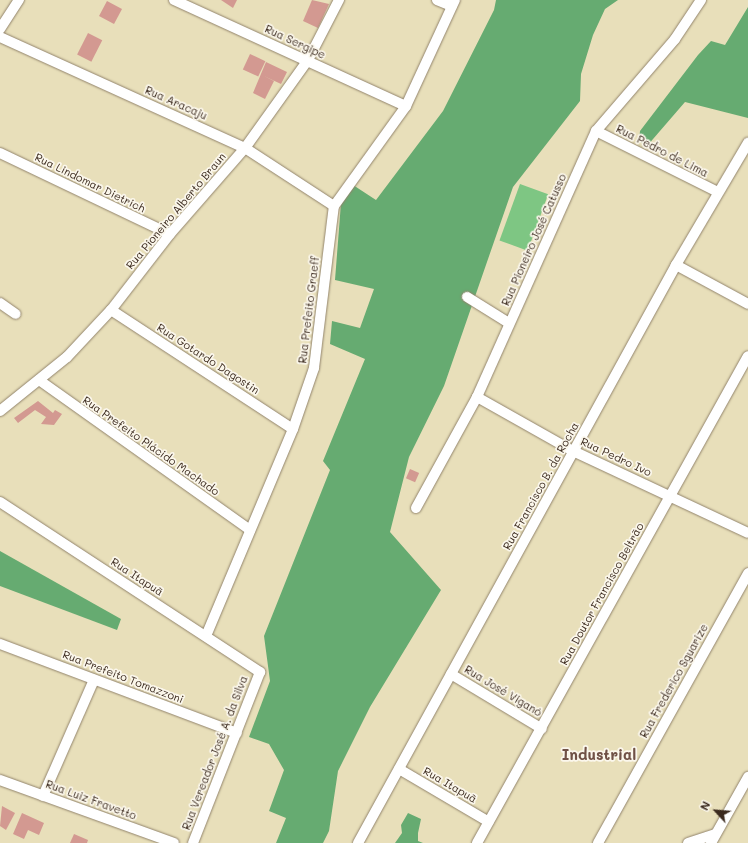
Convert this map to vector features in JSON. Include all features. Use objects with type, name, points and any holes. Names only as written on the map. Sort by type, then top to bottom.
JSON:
[{"type":"street","points":[[0,29],[19,0]]},
{"type":"street","name":"Rua Sergipe","points":[[174,0],[406,106]]},
{"type":"street","name":"Rua Pioneiro Alberto Braun","points":[[0,411],[67,357],[111,310],[170,234],[245,148],[308,60],[339,0]]},
{"type":"street","points":[[437,0],[454,3]]},
{"type":"street","name":"Rua Pioneiro José Catusso","points":[[416,508],[476,397],[596,131],[675,39],[701,0]]},
{"type":"street","name":"Rua Prefeito Graeff","points":[[206,636],[293,429],[314,368],[334,206],[406,106],[454,3]]},
{"type":"street","name":"Rua Aracaju","points":[[0,37],[245,148],[334,206]]},
{"type":"street","name":"Rua Pedro de Lima","points":[[596,131],[718,192]]},
{"type":"street","name":"Rua Francisco B. da Rocha","points":[[358,843],[676,265],[748,142]]},
{"type":"street","name":"Rua Lindomar Dietrich","points":[[0,153],[170,234]]},
{"type":"street","points":[[676,265],[748,304]]},
{"type":"street","points":[[467,298],[509,324]]},
{"type":"street","points":[[0,303],[16,314]]},
{"type":"street","name":"Rua Gotardo Dagostin","points":[[111,310],[293,429]]},
{"type":"street","name":"Rua Doutor Francisco Beltrão","points":[[477,843],[542,729],[748,356]]},
{"type":"street","name":"Rua Prefeito Plácido Machado","points":[[39,380],[250,530]]},
{"type":"street","name":"Rua Pedro Ivo","points":[[476,397],[574,451],[670,495],[748,534]]},
{"type":"street","name":"Rua Itapuã","points":[[0,502],[260,672]]},
{"type":"street","name":"Rua Frederico Sguarize","points":[[598,843],[748,573]]},
{"type":"street","name":"Rua Prefeito Tomazzoni","points":[[0,644],[237,733]]},
{"type":"street","name":"Rua Vereador José A. da Silva","points":[[193,843],[260,672]]},
{"type":"street","name":"Rua José Viganó","points":[[451,674],[542,729]]},
{"type":"street","points":[[43,796],[94,680]]},
{"type":"street","name":"Rua Itapuã","points":[[399,769],[488,822]]},
{"type":"street","points":[[688,843],[713,838],[748,777]]},
{"type":"street","name":"Rua Luiz Fravetto","points":[[0,780],[174,843]]},
{"type":"green space","points":[[496,0],[618,0],[605,9],[593,35],[581,74],[580,101],[513,187],[444,386],[409,457],[390,532],[441,590],[370,707],[338,771],[329,831],[323,843],[276,843],[286,818],[269,811],[284,770],[269,744],[249,737],[270,681],[264,636],[330,470],[323,461],[365,359],[330,344],[332,321],[360,328],[374,289],[335,280],[341,203],[353,185],[376,200],[443,111],[494,10]]},
{"type":"green space","points":[[748,7],[748,118],[685,102],[647,146],[639,141],[640,131],[698,55],[711,41],[725,45]]},
{"type":"green space","points":[[520,184],[548,194],[528,251],[499,240]]},
{"type":"green space","points":[[0,551],[121,619],[117,630],[0,586]]},
{"type":"green space","points":[[408,813],[421,819],[418,841],[423,843],[395,843],[402,833],[401,825]]},
{"type":"building","points":[[221,0],[237,0],[233,8]]},
{"type":"building","points":[[312,0],[329,4],[318,28],[303,21]]},
{"type":"building","points":[[107,1],[122,9],[114,24],[99,16]]},
{"type":"building","points":[[88,33],[102,40],[91,62],[77,54]]},
{"type":"building","points":[[250,54],[265,61],[258,77],[243,69]]},
{"type":"building","points":[[266,62],[287,72],[281,84],[264,76],[274,81],[265,99],[253,93]]},
{"type":"building","points":[[38,401],[53,413],[55,410],[62,414],[54,425],[41,424],[46,417],[35,410],[18,423],[14,418]]},
{"type":"building","points":[[410,469],[419,473],[415,482],[406,478]]},
{"type":"building","points":[[2,806],[15,813],[6,830],[0,826]]},
{"type":"building","points":[[22,813],[44,823],[39,835],[28,830],[24,839],[13,834]]},
{"type":"building","points":[[74,834],[88,840],[87,843],[70,843]]},
{"type":"district","name":"Industrial","points":[[599,755]]}]
